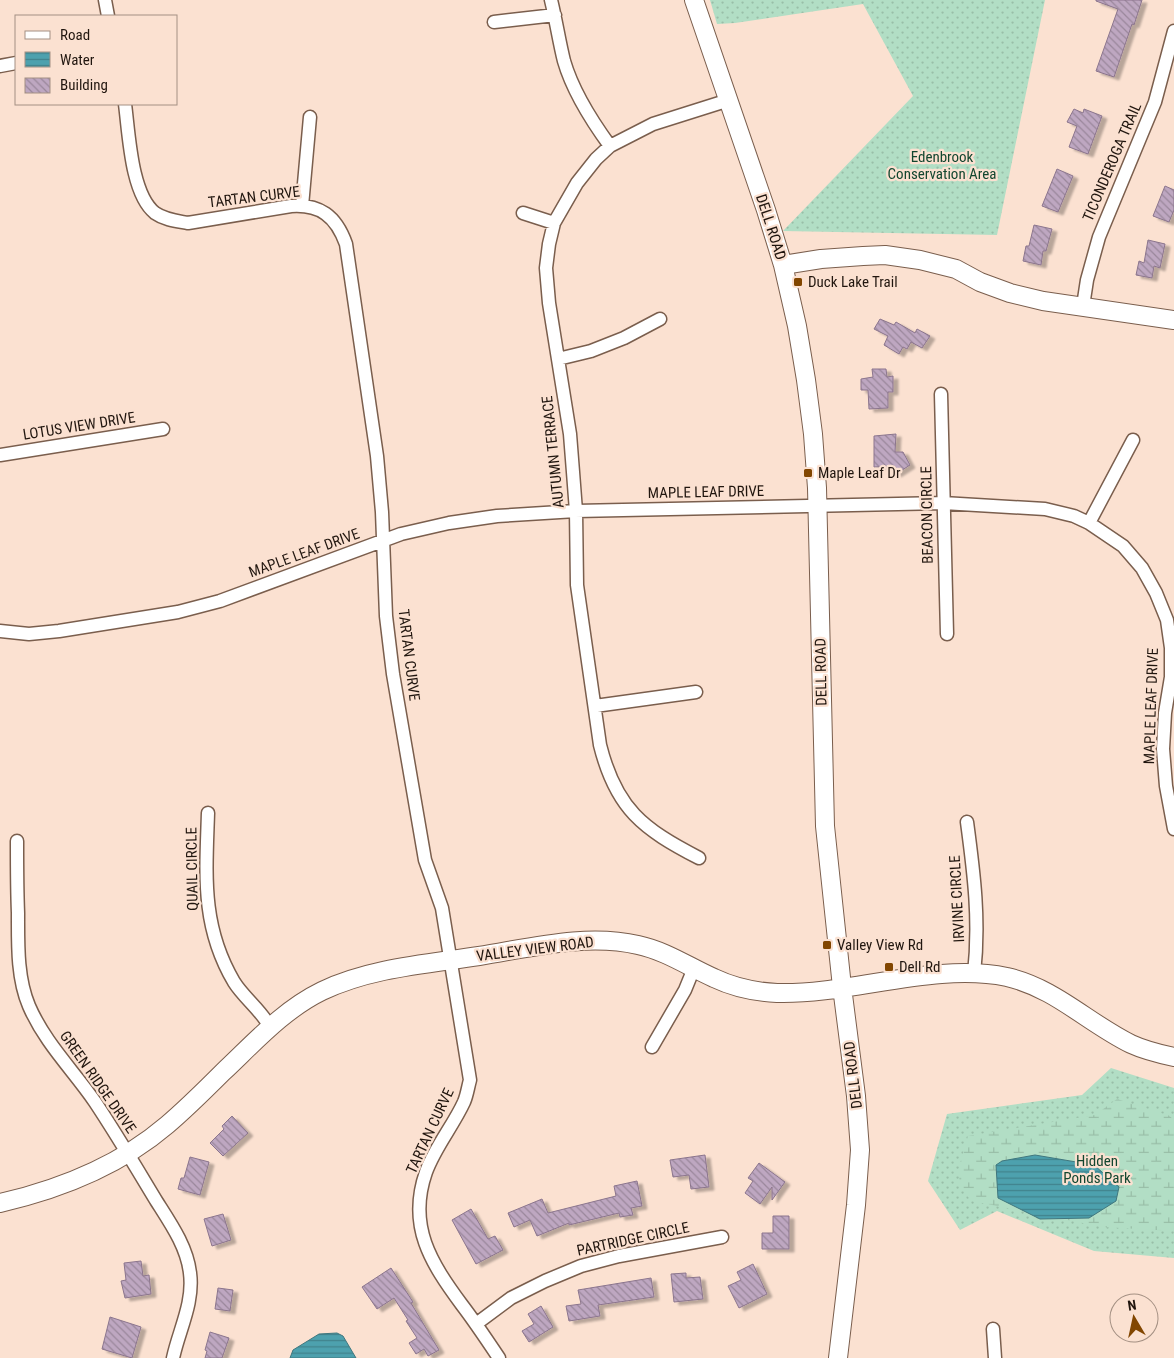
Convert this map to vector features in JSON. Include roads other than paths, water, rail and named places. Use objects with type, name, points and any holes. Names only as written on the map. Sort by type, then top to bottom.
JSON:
[{"type":"street","points":[[105,0],[108,15]]},
{"type":"street","points":[[551,0],[565,62],[577,94],[593,124],[610,146]]},
{"type":"street","name":"DELL ROAD","points":[[694,0],[783,265],[806,380],[813,434],[817,505],[825,826],[856,1096],[860,1150],[856,1204],[838,1358]]},
{"type":"street","points":[[494,22],[555,15]]},
{"type":"street","name":"TICONDEROGA TRAIL","points":[[1084,306],[1087,280],[1099,237],[1155,102],[1174,31]]},
{"type":"street","points":[[0,66],[15,63]]},
{"type":"street","name":"AUTUMN TERRACE","points":[[699,858],[653,833],[634,815],[618,794],[606,771],[600,746],[577,585],[576,511],[570,434],[549,303],[546,268],[554,223],[577,183],[610,146],[653,124],[729,100]]},
{"type":"street","name":"TARTAN CURVE","points":[[125,105],[137,185],[144,201],[156,213],[171,221],[188,222],[302,206],[320,210],[332,219],[341,231],[346,244],[377,456],[386,616],[393,674],[425,860],[442,908],[470,1080],[464,1101],[436,1149],[426,1172],[419,1198],[420,1223],[426,1248],[438,1272],[499,1358]]},
{"type":"street","points":[[302,206],[310,117]]},
{"type":"street","points":[[523,212],[554,223]]},
{"type":"street","points":[[783,265],[820,259],[862,256],[885,256],[920,260],[956,269],[980,282],[1043,301],[1174,320]]},
{"type":"street","points":[[558,359],[591,351],[624,338],[660,319]]},
{"type":"street","name":"BEACON CIRCLE","points":[[941,394],[947,634]]},
{"type":"street","name":"LOTUS VIEW DRIVE","points":[[0,455],[163,429]]},
{"type":"street","points":[[1089,523],[1133,440]]},
{"type":"street","name":"MAPLE LEAF DRIVE","points":[[0,631],[29,634],[59,631],[178,612],[220,601],[401,534],[449,523],[497,516],[576,511],[943,503],[1045,509],[1074,516],[1089,523],[1123,546],[1142,568],[1156,593],[1167,620],[1171,648],[1171,677],[1165,713],[1163,749],[1166,786],[1174,829]]},
{"type":"street","points":[[595,706],[696,692]]},
{"type":"street","name":"QUAIL CIRCLE","points":[[208,813],[206,877],[207,905],[212,933],[222,959],[235,984],[270,1027]]},
{"type":"street","name":"IRVINE CIRCLE","points":[[967,822],[976,885],[976,954],[974,974]]},
{"type":"street","name":"GREEN RIDGE DRIVE","points":[[17,841],[18,948],[28,1004],[41,1031],[95,1102],[177,1235],[186,1254],[190,1274],[190,1295],[174,1358]]},
{"type":"street","name":"VALLEY VIEW ROAD","points":[[0,1203],[32,1196],[111,1164],[166,1126],[270,1027],[289,1011],[320,992],[353,978],[451,960],[562,944],[612,941],[649,948],[668,954],[717,980],[746,989],[776,993],[952,974],[1007,977],[1054,995],[1132,1044],[1172,1052]]},
{"type":"street","points":[[652,1047],[685,990],[694,968]]},
{"type":"street","name":"PARTRIDGE CIRCLE","points":[[476,1324],[511,1298],[545,1280],[581,1266],[619,1256],[722,1237]]},
{"type":"street","points":[[993,1329],[995,1358]]},
{"type":"water","points":[[1035,1155],[1094,1165],[1119,1187],[1116,1201],[1089,1218],[1040,1219],[998,1198],[996,1165],[1002,1161]]},
{"type":"water","points":[[337,1333],[343,1336],[356,1358],[290,1358],[293,1350],[319,1334]]},
{"type":"place","name":"Duck Lake Trail","points":[[798,282]]},
{"type":"place","name":"Maple Leaf Dr","points":[[808,473]]},
{"type":"place","name":"Valley View Rd","points":[[827,945]]},
{"type":"place","name":"Dell Rd","points":[[889,967]]},
{"type":"park label","name":"Edenbrook Conservation Area","points":[[942,166]]},
{"type":"park label","name":"Hidden Ponds Park","points":[[1097,1170]]}]
